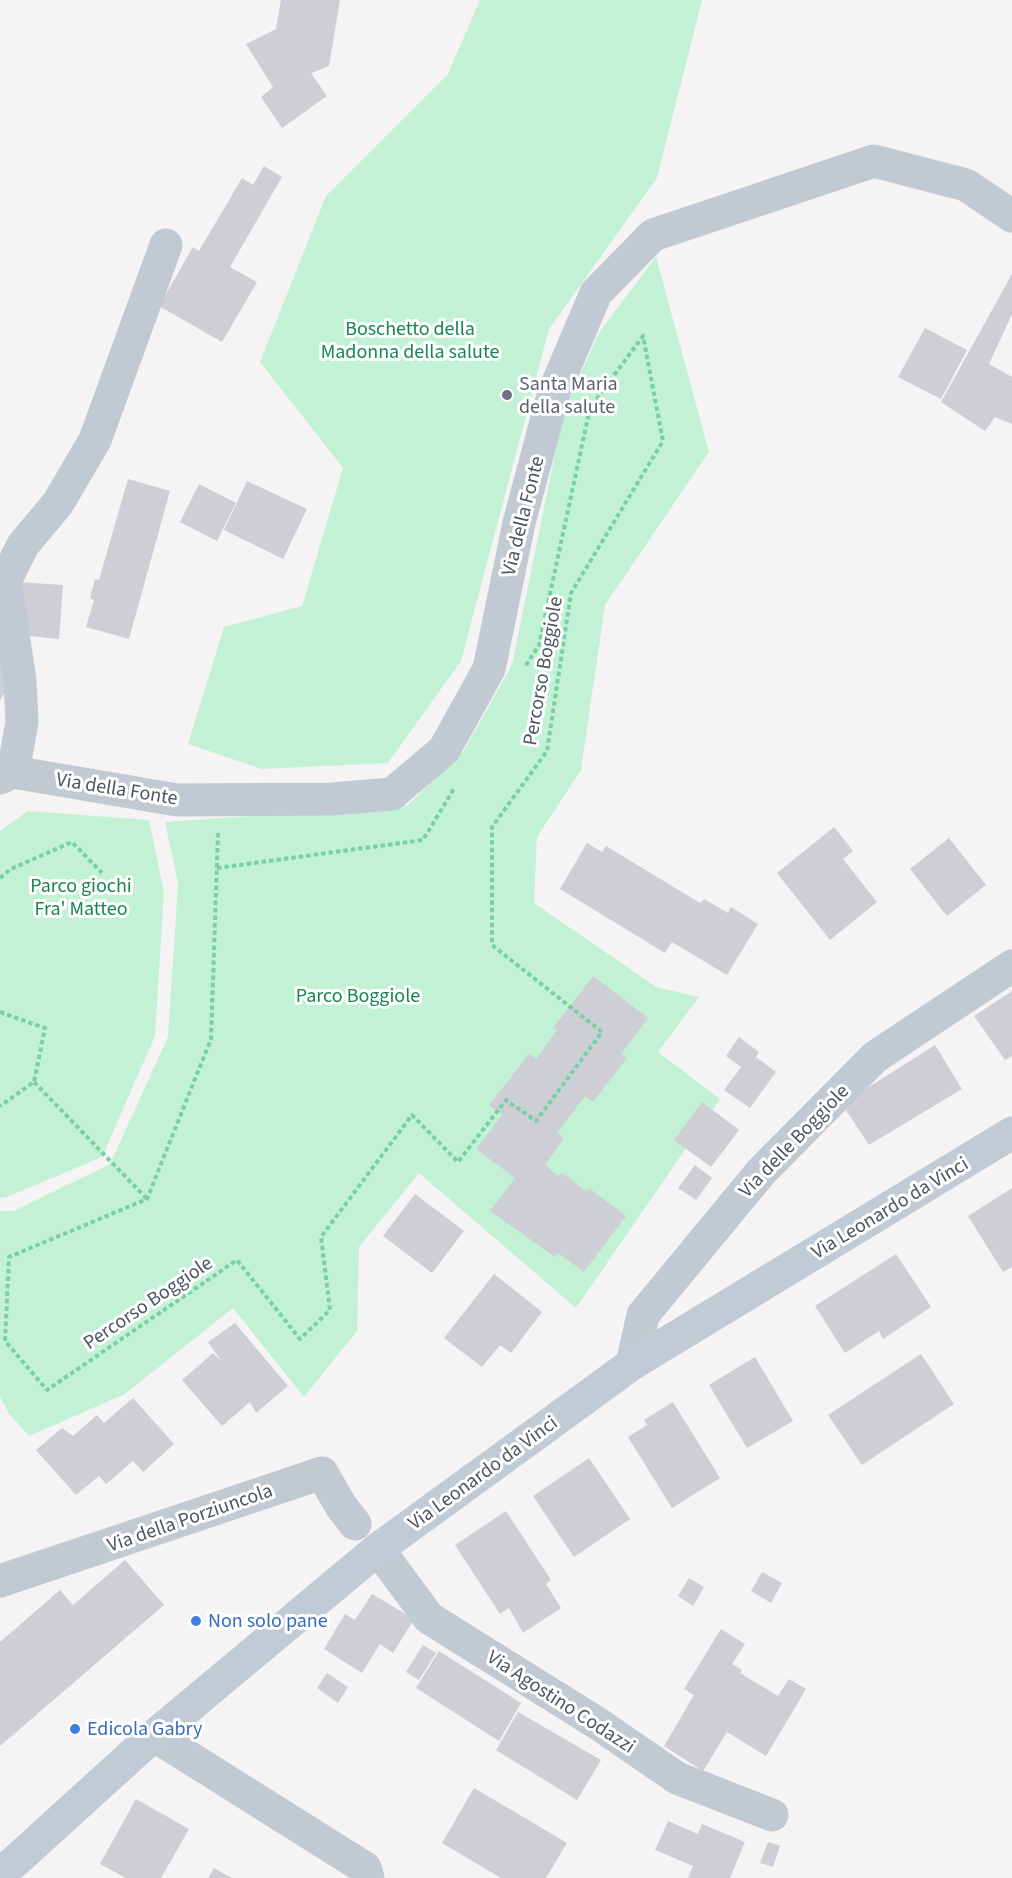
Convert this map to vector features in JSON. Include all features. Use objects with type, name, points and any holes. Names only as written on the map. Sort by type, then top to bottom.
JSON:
[{"type":"street","name":"Via della Fonte","points":[[166,245],[95,440],[58,503],[22,545],[5,581],[20,680],[22,722],[6,775],[177,800],[332,799],[392,794],[444,750],[489,669],[519,523],[554,392],[596,293],[653,235],[874,161],[966,186],[1012,216]]},
{"type":"street","name":"Via delle Boggiole","points":[[632,1364],[643,1316],[760,1172],[875,1057],[1012,966]]},
{"type":"street","name":"Via Leonardo da Vinci","points":[[0,1875],[155,1736],[378,1550],[632,1364],[1012,1133]]},
{"type":"street","name":"Via della Porziuncola","points":[[0,1581],[322,1473],[341,1506],[355,1524]]},
{"type":"street","name":"Via Agostino Codazzi","points":[[378,1550],[429,1618],[597,1723],[677,1778],[772,1815]]},
{"type":"street","points":[[155,1736],[365,1868],[368,1878]]},
{"type":"path","name":"Percorso Boggiole","points":[[147,1199],[9,1257],[5,1341],[47,1390],[237,1260],[300,1339],[330,1310],[321,1237],[412,1115],[458,1162],[506,1100],[536,1121],[602,1032],[492,945],[492,828],[547,752],[571,593],[663,441],[642,336],[590,408],[539,645],[520,676]]},
{"type":"path","points":[[34,1082],[147,1199],[211,1039],[217,868],[423,840],[460,778]]},
{"type":"path","points":[[0,878],[11,869],[72,842],[102,873]]},
{"type":"path","points":[[0,1012],[45,1028],[34,1082],[0,1106]]},
{"type":"green space","name":"Boschetto della Madonna della salute","points":[[480,0],[702,0],[657,178],[549,329],[461,661],[388,763],[262,769],[188,744],[224,627],[302,606],[343,468],[260,362],[326,196],[448,74]]},
{"type":"green space","name":"Parco Boggiole","points":[[656,257],[709,452],[605,605],[581,770],[537,837],[534,903],[656,987],[699,997],[658,1052],[720,1099],[576,1308],[419,1173],[359,1247],[357,1331],[304,1397],[233,1308],[125,1394],[29,1436],[9,1414],[0,1397],[0,1211],[14,1211],[110,1164],[168,1037],[178,883],[165,822],[408,805],[463,752],[512,665],[564,410],[600,331]]},
{"type":"green space","name":"Parco giochi Fra' Matteo","points":[[28,811],[149,820],[164,892],[155,1036],[102,1157],[0,1198],[0,831]]},
{"type":"building","points":[[281,0],[340,0],[329,66],[311,73],[327,96],[282,128],[261,97],[273,87],[246,44],[276,29]]},
{"type":"building","points":[[264,166],[282,177],[230,267],[257,282],[222,342],[159,306],[193,247],[199,251],[242,178],[253,185]]},
{"type":"building","points":[[1012,274],[1012,314],[989,364],[1012,377],[1012,424],[995,417],[985,431],[941,402]]},
{"type":"building","points":[[925,328],[967,350],[941,399],[898,377]]},
{"type":"building","points":[[128,479],[170,491],[129,639],[86,627],[94,600],[90,598],[95,579],[99,580]]},
{"type":"building","points":[[247,481],[307,509],[283,559],[224,530]]},
{"type":"building","points":[[199,484],[236,503],[217,541],[180,522]]},
{"type":"building","points":[[17,582],[63,585],[59,639],[18,635]]},
{"type":"building","points":[[0,615],[6,689],[0,701]]},
{"type":"building","points":[[834,827],[853,851],[843,859],[877,902],[830,940],[777,873]]},
{"type":"building","points":[[949,838],[986,885],[947,916],[910,869]]},
{"type":"building","points":[[587,843],[602,852],[606,846],[700,903],[704,899],[728,913],[731,907],[758,924],[727,975],[672,942],[665,953],[560,889]]},
{"type":"building","points":[[593,976],[648,1018],[621,1054],[627,1058],[593,1102],[585,1096],[557,1133],[564,1138],[545,1165],[558,1176],[562,1173],[586,1191],[589,1188],[626,1216],[584,1272],[558,1253],[555,1257],[490,1211],[515,1178],[476,1149],[502,1115],[489,1105],[529,1054],[536,1059],[557,1030],[553,1028]]},
{"type":"building","points":[[1012,991],[1012,1056],[1005,1060],[974,1016]]},
{"type":"building","points":[[739,1037],[759,1052],[756,1057],[776,1072],[750,1108],[724,1090],[741,1067],[726,1056]]},
{"type":"building","points":[[935,1045],[962,1089],[869,1145],[842,1104]]},
{"type":"building","points":[[702,1102],[739,1130],[711,1167],[674,1140]]},
{"type":"building","points":[[695,1165],[712,1178],[696,1200],[678,1188]]},
{"type":"building","points":[[1012,1188],[1012,1267],[1003,1272],[968,1216]]},
{"type":"building","points":[[415,1194],[464,1231],[432,1273],[383,1236]]},
{"type":"building","points":[[896,1254],[931,1307],[883,1339],[879,1331],[845,1353],[815,1306]]},
{"type":"building","points":[[494,1274],[542,1312],[511,1353],[500,1345],[482,1367],[444,1338]]},
{"type":"building","points":[[235,1323],[288,1386],[256,1413],[250,1402],[222,1426],[182,1380],[213,1353],[222,1362],[208,1342]]},
{"type":"building","points":[[921,1354],[954,1404],[862,1465],[828,1415]]},
{"type":"building","points":[[755,1357],[793,1421],[747,1448],[709,1385]]},
{"type":"building","points":[[133,1398],[174,1444],[143,1472],[133,1461],[106,1484],[99,1476],[76,1495],[36,1450],[62,1428],[73,1436],[97,1415],[104,1423]]},
{"type":"building","points":[[673,1402],[720,1478],[672,1508],[628,1437],[647,1425],[644,1420]]},
{"type":"building","points":[[589,1458],[630,1519],[574,1557],[533,1496]]},
{"type":"building","points":[[506,1511],[551,1580],[546,1584],[561,1608],[523,1633],[509,1608],[500,1614],[455,1545]]},
{"type":"building","points":[[125,1560],[164,1605],[0,1746],[0,1642],[60,1590],[73,1605]]},
{"type":"building","points":[[762,1572],[782,1583],[771,1603],[751,1591]]},
{"type":"building","points":[[689,1578],[704,1587],[693,1606],[678,1596]]},
{"type":"building","points":[[372,1594],[414,1619],[393,1653],[380,1644],[362,1673],[324,1649],[345,1614],[355,1620]]},
{"type":"building","points":[[721,1629],[745,1644],[732,1664],[742,1670],[740,1673],[778,1696],[789,1679],[806,1689],[766,1756],[727,1732],[703,1771],[664,1746],[694,1695],[684,1689]]},
{"type":"building","points":[[423,1645],[436,1653],[419,1680],[406,1672]]},
{"type":"building","points":[[439,1651],[521,1703],[499,1741],[416,1688]]},
{"type":"building","points":[[327,1673],[348,1687],[338,1703],[317,1688]]},
{"type":"building","points":[[518,1712],[601,1760],[577,1800],[496,1750]]},
{"type":"building","points":[[474,1788],[567,1843],[546,1878],[501,1878],[442,1843]]},
{"type":"building","points":[[136,1799],[189,1829],[161,1878],[126,1878],[100,1864]]},
{"type":"building","points":[[668,1821],[698,1834],[702,1824],[745,1842],[730,1878],[688,1878],[693,1866],[655,1850]]},
{"type":"building","points":[[768,1842],[780,1846],[773,1867],[760,1863]]},
{"type":"building","points":[[214,1868],[232,1878],[208,1878]]},
{"type":"place","name":"Santa Maria della salute","points":[[507,395]]},
{"type":"place","name":"Non solo pane","points":[[196,1621]]},
{"type":"place","name":"Edicola Gabry","points":[[75,1729]]}]
